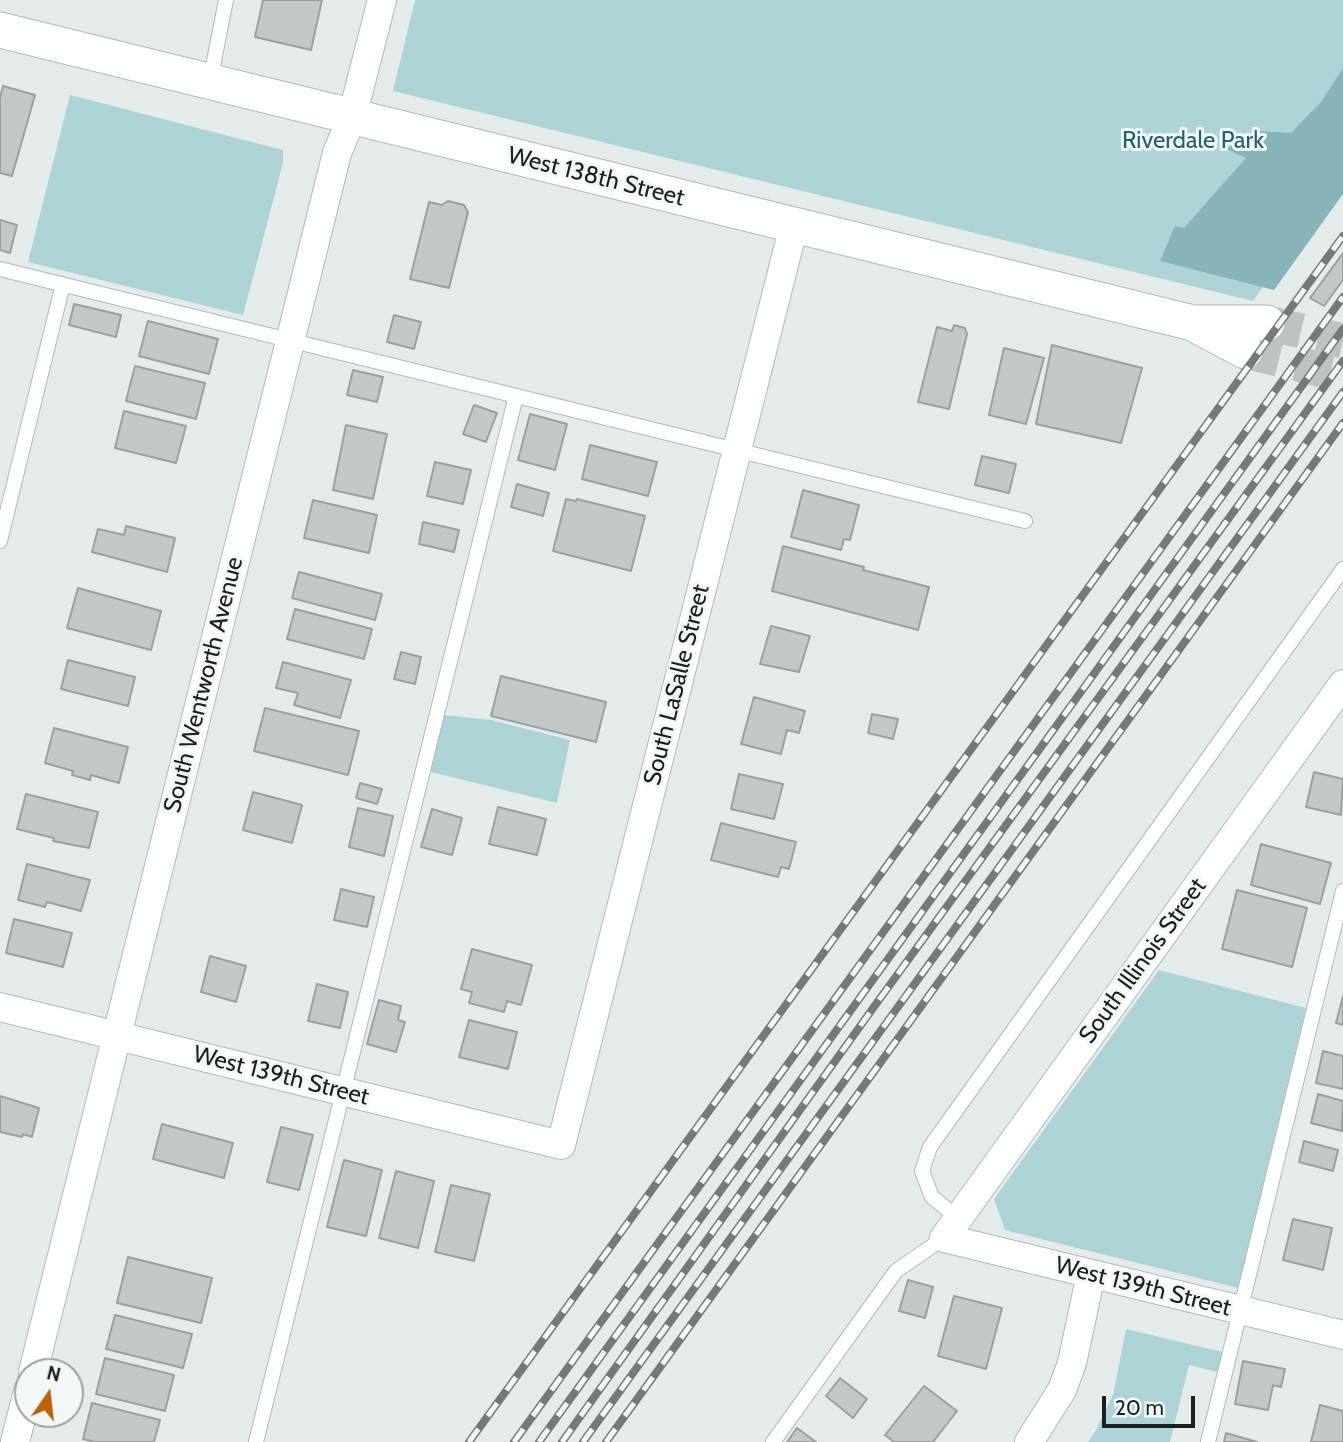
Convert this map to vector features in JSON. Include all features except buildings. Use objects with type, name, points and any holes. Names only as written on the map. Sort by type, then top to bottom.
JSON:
[{"type":"street","name":"South Wentworth Avenue","points":[[36,1358],[337,153],[352,117],[382,0]]},
{"type":"street","name":"West 138th Street","points":[[0,30],[1193,323],[1267,323]]},
{"type":"street","name":"South LaSalle Street","points":[[561,1145],[794,225]]},
{"type":"street","name":"West 138th Street","points":[[1193,323],[1245,351]]},
{"type":"street","name":"South Illinois Street","points":[[951,1228],[1343,684]]},
{"type":"street","name":"West 139th Street","points":[[0,1007],[561,1145]]},
{"type":"street","name":"West 139th Street","points":[[951,1228],[1091,1274],[1343,1335]]},
{"type":"street","points":[[1029,1442],[1062,1390],[1072,1363],[1091,1274]]},
{"type":"lane","points":[[210,82],[226,0]]},
{"type":"lane","points":[[0,269],[1025,521]]},
{"type":"lane","points":[[0,541],[63,284]]},
{"type":"lane","points":[[256,1442],[516,396]]},
{"type":"lane","points":[[773,1442],[895,1271],[951,1228],[932,1197],[922,1171],[930,1147],[1343,569]]},
{"type":"lane","points":[[1208,1442],[1343,891]]},
{"type":"green space","name":"Riverdale Park","points":[[415,0],[1343,0],[1343,173],[1253,301],[393,91]]},
{"type":"green space","points":[[70,95],[283,150],[283,163],[243,315],[28,262]]},
{"type":"green space","points":[[444,715],[491,720],[570,740],[557,803],[431,772]]},
{"type":"green space","points":[[1159,970],[1306,1008],[1238,1288],[1005,1230],[994,1199]]},
{"type":"green space","points":[[1126,1329],[1223,1352],[1217,1372],[1189,1365],[1170,1442],[1088,1442],[1113,1395]]},
{"type":"shaded area","points":[[1343,68],[1343,194],[1274,290],[1160,261],[1175,226],[1184,228],[1246,158],[1226,149],[1257,131],[1291,133],[1321,102]]},
{"type":"tunnel","points":[[1267,323],[1343,341]]},
{"type":"tunnel","points":[[1245,351],[1343,375]]},
{"type":"railway","points":[[469,1442],[1343,236]]},
{"type":"railway","points":[[514,1442],[1343,297]]},
{"type":"railway","points":[[539,1442],[1343,329]]},
{"type":"railway","points":[[562,1442],[1343,361]]},
{"type":"railway","points":[[583,1442],[1343,392]]},
{"type":"railway","points":[[606,1442],[1343,423]]}]
